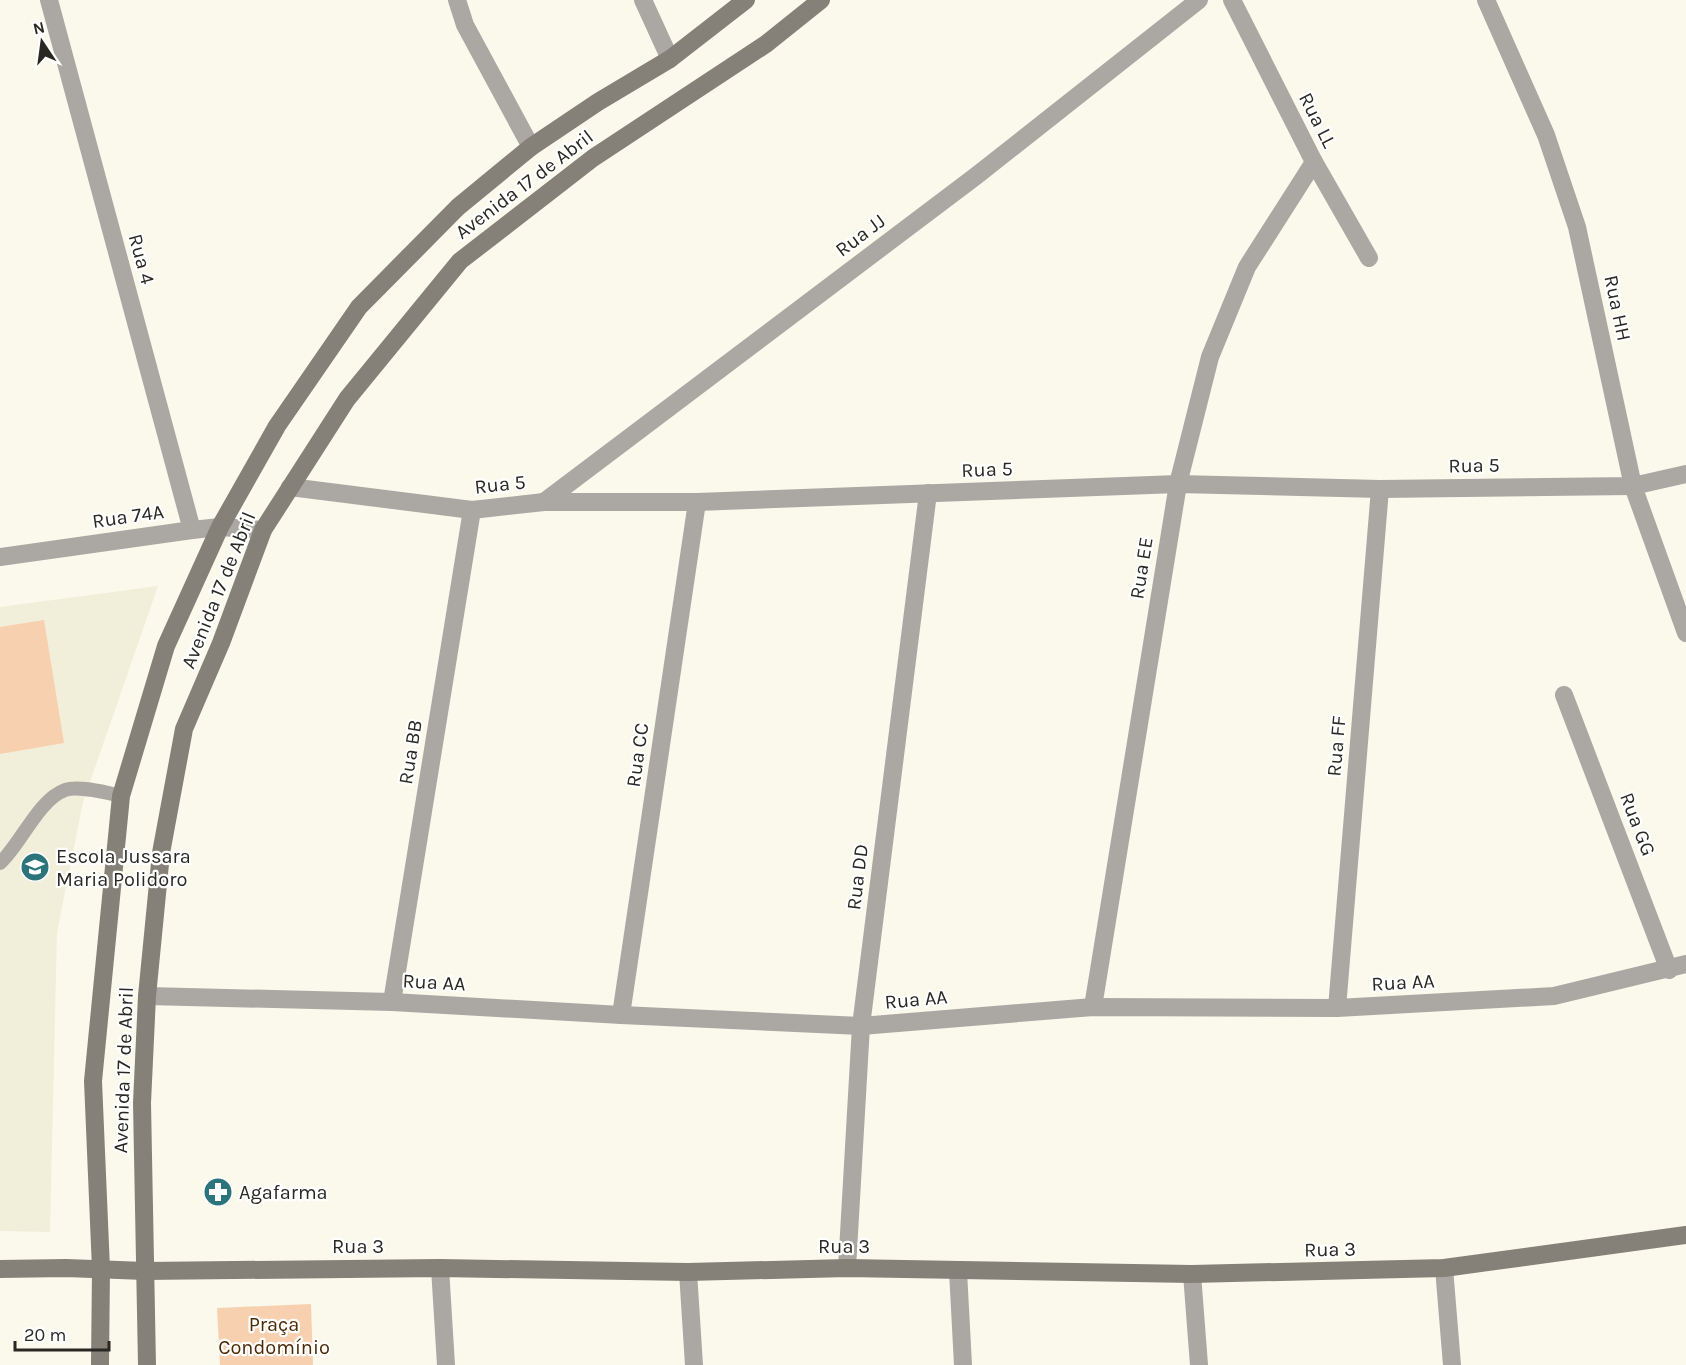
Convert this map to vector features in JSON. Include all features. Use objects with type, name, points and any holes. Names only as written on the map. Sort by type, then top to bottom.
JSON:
[{"type":"main road","name":"Avenida 17 de Abril","points":[[100,1365],[100,1269],[93,1081],[121,796],[166,646],[220,527],[277,426],[359,307],[458,207],[531,147],[598,102],[670,59],[746,0]]},
{"type":"main road","name":"Avenida 17 de Abril","points":[[147,1365],[142,1103],[147,996],[161,853],[184,729],[221,643],[263,530],[347,399],[460,261],[593,158],[766,44],[821,0]]},
{"type":"main road","name":"Rua 3","points":[[0,1269],[145,1271],[440,1268],[688,1272],[847,1268],[1192,1274],[1444,1269],[1686,1235]]},
{"type":"street","name":"Rua 4","points":[[49,0],[192,530]]},
{"type":"street","points":[[457,0],[465,25],[531,147]]},
{"type":"street","points":[[643,0],[670,59]]},
{"type":"street","name":"Rua JJ","points":[[544,502],[976,176],[1199,0]]},
{"type":"street","name":"Rua LL","points":[[1232,0],[1314,162],[1369,258]]},
{"type":"street","name":"Rua HH","points":[[1486,0],[1546,135],[1577,227],[1634,486],[1686,633]]},
{"type":"street","name":"Rua EE","points":[[1093,1007],[1178,484],[1210,357],[1247,267],[1314,162]]},
{"type":"street","name":"Rua 5","points":[[290,487],[472,510],[544,502],[697,502],[1178,484],[1380,489],[1634,486],[1686,474]]},
{"type":"street","name":"Rua FF","points":[[1337,1008],[1380,489]]},
{"type":"street","name":"Rua DD","points":[[847,1268],[861,1026],[928,493]]},
{"type":"street","name":"Rua CC","points":[[621,1015],[697,502]]},
{"type":"street","name":"Rua BB","points":[[392,1002],[472,510]]},
{"type":"street","name":"Rua 74A","points":[[0,557],[220,527],[263,530]]},
{"type":"street","name":"Rua GG","points":[[1564,695],[1678,967]]},
{"type":"street","name":"Rua AA","points":[[147,996],[392,1002],[861,1026],[1093,1007],[1337,1008],[1554,996],[1678,967]]},
{"type":"street","points":[[440,1268],[446,1365]]},
{"type":"street","points":[[1444,1269],[1452,1365]]},
{"type":"street","points":[[958,1271],[963,1365]]},
{"type":"street","points":[[688,1272],[694,1365]]},
{"type":"street","points":[[1192,1274],[1199,1365]]},
{"type":"lane","points":[[0,863],[45,804],[66,789],[91,790],[121,796]]},
{"type":"shaded area","name":"Escola Jussara Maria Polidoro","points":[[158,586],[83,802],[57,932],[50,1232],[0,1231],[0,607]]},
{"type":"green space","points":[[44,620],[64,743],[0,754],[0,627]]},
{"type":"green space","name":"Praça Condomínio","points":[[311,1304],[313,1365],[220,1365],[217,1308]]},
{"type":"place","name":"Escola Jussara Maria Polidoro","points":[[35,867]]},
{"type":"place","name":"Agafarma","points":[[218,1192]]}]
